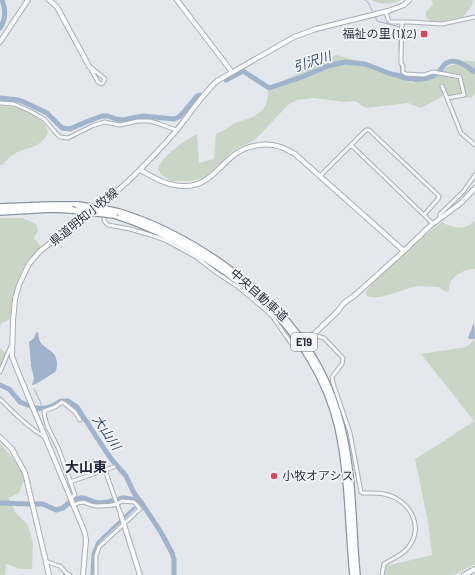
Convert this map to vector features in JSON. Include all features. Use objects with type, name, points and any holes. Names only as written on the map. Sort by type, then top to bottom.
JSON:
[{"type":"highway","name":"中央自動車道","points":[[0,208],[78,205],[105,209],[166,235],[217,266],[264,303],[287,326],[314,366],[333,409],[338,426],[346,475],[353,575]]},
{"type":"highway","name":"中央自動車道","points":[[0,212],[72,210],[116,214],[148,222],[169,231],[199,248],[238,275],[267,300],[290,324],[308,347],[325,378],[342,425],[350,475],[357,575]]},
{"type":"main road","points":[[0,42],[28,0]]},
{"type":"main road","points":[[49,0],[57,7],[90,66]]},
{"type":"main road","points":[[177,0],[232,72]]},
{"type":"main road","name":"県道明知小牧線","points":[[83,575],[85,560],[85,534],[12,356],[15,299],[19,285],[29,264],[40,251],[106,201],[140,170],[217,81],[294,37],[316,29],[386,12],[404,5],[409,0]]},
{"type":"main road","points":[[140,170],[162,182],[182,186],[192,185],[201,183],[211,177],[234,155],[246,148],[258,145],[271,145],[283,148],[295,154],[404,251]]},
{"type":"main road","points":[[311,336],[338,312],[344,303],[354,296],[433,224],[461,203],[475,188]]},
{"type":"main road","points":[[0,437],[12,449],[25,473],[49,575]]},
{"type":"main road","points":[[121,515],[140,575]]},
{"type":"main road","points":[[464,575],[475,569]]},
{"type":"street","points":[[386,12],[390,22],[442,24],[475,17]]},
{"type":"street","points":[[402,22],[401,63],[404,72],[406,74],[424,75],[433,72],[460,77],[464,95],[447,98]]},
{"type":"street","points":[[90,66],[105,79],[103,84],[98,82],[90,66]]},
{"type":"street","points":[[442,86],[461,133],[475,145]]},
{"type":"street","points":[[0,103],[14,104],[30,111],[44,119],[60,137],[68,138],[92,126],[104,122],[120,125],[138,121],[150,121],[176,130]]},
{"type":"street","points":[[320,176],[366,130],[369,130],[438,196],[438,199],[424,215]]},
{"type":"street","points":[[351,145],[433,224]]},
{"type":"street","points":[[440,219],[440,214],[463,192],[475,175]]},
{"type":"street","points":[[106,201],[107,204],[104,219],[108,225],[130,229],[154,236],[196,256],[262,306],[272,316],[291,343],[295,344]]},
{"type":"street","points":[[311,336],[324,338],[344,360],[332,378],[350,433],[361,492],[386,494],[400,500],[411,512],[414,518],[415,530],[413,540],[407,549],[384,564],[382,575]]},
{"type":"street","points":[[0,372],[12,344]]},
{"type":"street","points":[[0,399],[26,423],[41,435],[46,437]]},
{"type":"street","points":[[80,420],[75,412],[64,402],[44,411],[46,424],[59,450],[70,482],[74,495],[72,501],[95,506],[108,506],[122,501],[134,502],[140,509],[99,547],[96,556],[96,575]]},
{"type":"street","points":[[70,482],[114,467]]},
{"type":"street","points":[[105,470],[121,515]]},
{"type":"street","points":[[46,562],[48,561],[56,566],[60,566],[70,575]]},
{"type":"green space","points":[[371,0],[402,0],[378,3]]},
{"type":"green space","points":[[431,0],[473,0],[472,6],[463,17],[432,22],[426,17],[426,12],[433,3]]},
{"type":"green space","points":[[336,55],[363,62],[412,83],[424,81],[436,76],[446,67],[466,61],[474,61],[475,93],[471,98],[443,96],[421,108],[408,103],[366,108],[355,101],[345,102],[314,98],[297,100],[288,105],[255,140],[232,151],[206,178],[190,181],[172,181],[161,175],[158,169],[164,159],[181,144],[197,134],[199,163],[214,159],[216,134],[235,123],[249,119],[263,110],[269,88]]},
{"type":"green space","points":[[0,106],[13,107],[34,116],[45,124],[48,133],[37,145],[19,151],[2,165],[0,165]]},
{"type":"green space","points":[[0,218],[22,218],[36,224],[38,230],[34,238],[41,247],[24,267],[14,292],[10,319],[2,323],[0,327]]},
{"type":"green space","points":[[475,220],[475,269],[465,271],[455,276],[450,282],[449,291],[446,292],[439,287],[419,286],[383,296],[367,296],[366,292],[385,269],[442,222],[460,228],[471,224]]},
{"type":"green space","points":[[475,339],[475,564],[454,575],[385,575],[386,566],[432,555],[428,522],[415,459],[474,421],[421,354],[466,347]]},
{"type":"green space","points":[[0,348],[6,353],[0,367]]},
{"type":"green space","points":[[0,443],[20,467],[25,477],[19,493],[9,498],[15,512],[28,525],[33,543],[32,569],[20,569],[6,564],[5,575],[0,575]]},
{"type":"water","points":[[474,322],[475,338],[470,339],[468,338]]},
{"type":"water","points":[[38,332],[41,343],[56,357],[57,366],[55,372],[32,385],[34,378],[30,366],[29,342]]},
{"type":"waterway","name":"引沢川","points":[[0,28],[5,14],[2,0]]},
{"type":"waterway","points":[[365,0],[368,2],[373,13]]},
{"type":"waterway","points":[[375,16],[377,21],[400,27],[399,45],[401,76]]},
{"type":"waterway","name":"引沢川","points":[[439,71],[445,64],[453,61],[461,63],[475,72]]},
{"type":"waterway","name":"引沢川","points":[[226,80],[243,71],[269,88],[302,77],[328,66],[345,62],[365,64],[391,74],[410,79],[418,80],[435,75]]},
{"type":"waterway","name":"引沢川","points":[[0,98],[24,102],[47,113],[62,128],[70,129],[102,116],[123,120],[143,116],[174,119],[179,117],[197,96],[200,95]]},
{"type":"waterway","name":"大山川","points":[[0,385],[9,389],[20,402],[30,406]]},
{"type":"waterway","points":[[34,389],[41,403],[41,409]]},
{"type":"waterway","name":"大山川","points":[[36,408],[49,407],[61,401],[68,401],[77,407],[112,460],[126,476],[134,493],[143,505]]},
{"type":"waterway","points":[[35,504],[43,504],[56,510],[63,508],[70,502],[80,498],[98,503],[123,498],[139,500]]},
{"type":"waterway","points":[[0,503],[30,504]]},
{"type":"waterway","points":[[92,575],[93,554],[98,542],[134,508]]},
{"type":"waterway","name":"大山川","points":[[145,508],[162,534],[172,553],[174,559],[174,575]]},
{"type":"place","name":"福祉の里 (1)(2)","points":[[424,34]]},
{"type":"place","name":"小牧オアシス","points":[[274,476]]},
{"type":"district","name":"大山東","points":[[86,467]]}]
